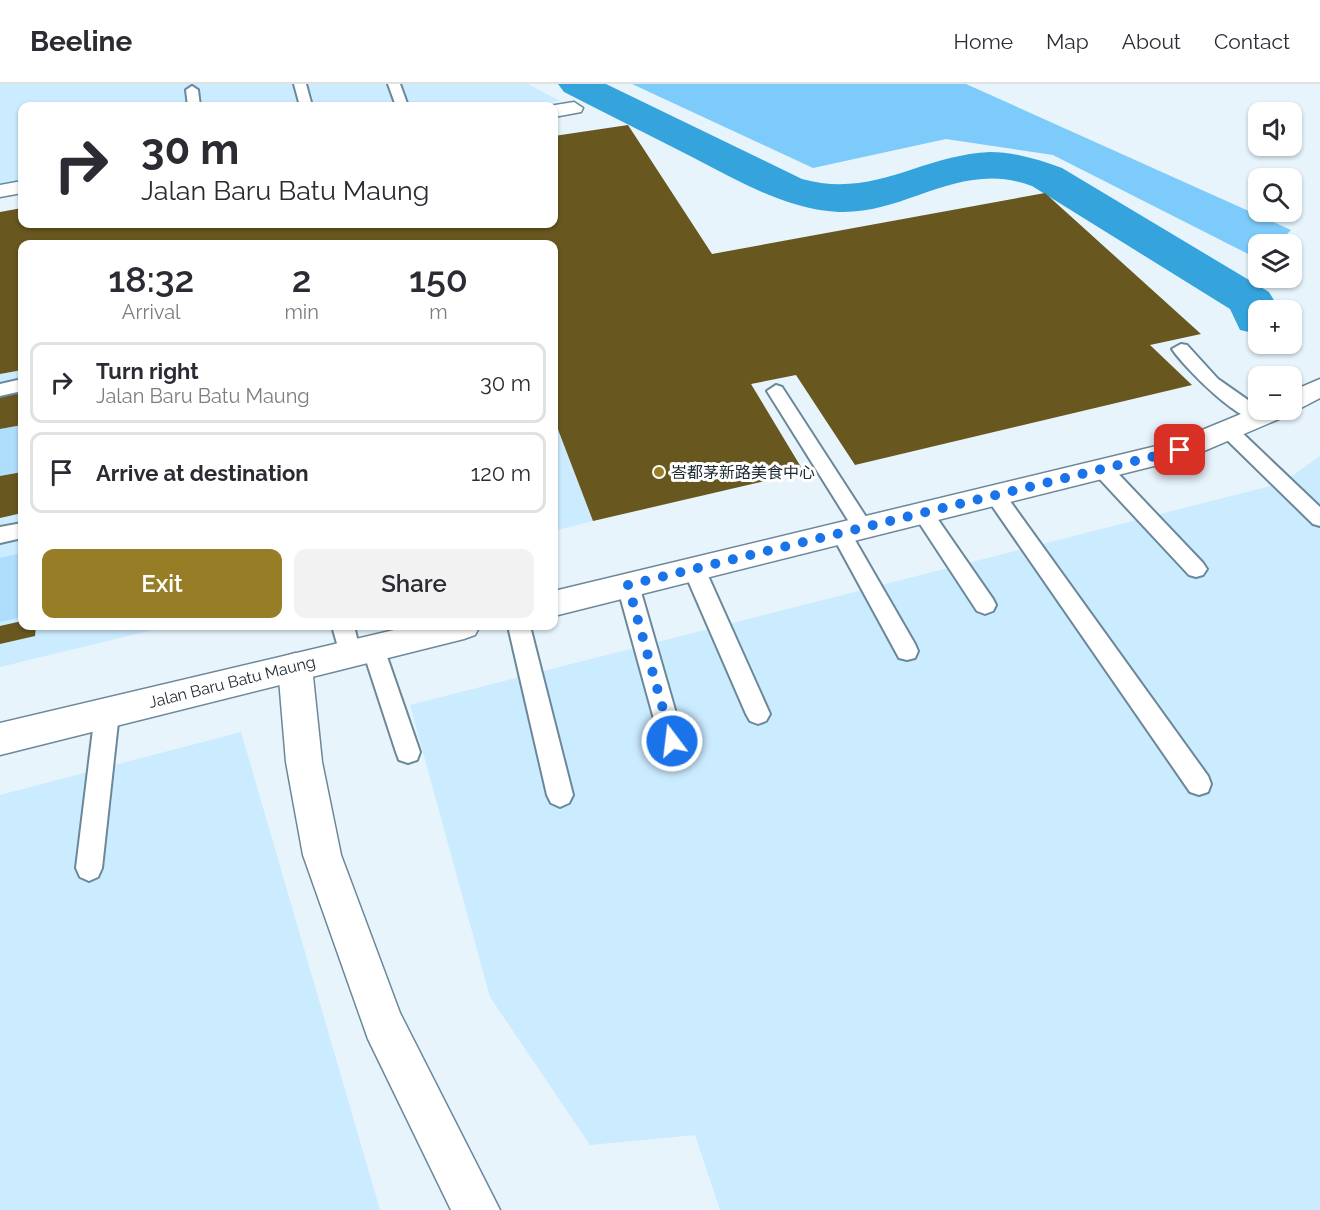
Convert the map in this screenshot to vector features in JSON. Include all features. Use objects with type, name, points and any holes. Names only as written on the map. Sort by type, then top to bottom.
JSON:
[{"type":"street","points":[[558,110],[574,108]]},
{"type":"street","points":[[0,190],[18,188]]},
{"type":"street","points":[[558,603],[1180,450],[1255,420]]},
{"type":"street","name":"Jalan Baru Batu Maung","points":[[0,739],[295,667],[355,642],[437,630]]},
{"type":"street","points":[[295,667],[304,762],[322,855],[383,1023],[476,1210]]},
{"type":"lane","points":[[300,84],[305,102]]},
{"type":"lane","points":[[394,84],[401,102]]},
{"type":"lane","points":[[192,90],[194,102]]},
{"type":"lane","points":[[1181,349],[1212,383],[1248,403]]},
{"type":"lane","points":[[0,390],[18,387]]},
{"type":"lane","points":[[776,391],[852,530],[907,651]]},
{"type":"lane","points":[[1229,431],[1320,519]]},
{"type":"lane","points":[[1102,469],[1196,569]]},
{"type":"lane","points":[[994,495],[1199,784]]},
{"type":"lane","points":[[923,513],[985,605]]},
{"type":"lane","points":[[0,536],[18,532]]},
{"type":"lane","points":[[694,569],[758,714]]},
{"type":"lane","points":[[628,585],[672,741]]},
{"type":"lane","points":[[520,630],[560,795]]},
{"type":"lane","points":[[355,642],[408,752]]},
{"type":"lane","points":[[89,868],[107,713]]},
{"type":"shaded area","points":[[0,84],[528,84],[560,101],[18,102],[18,182],[0,184]]},
{"type":"shaded area","points":[[632,84],[966,84],[1248,211],[1248,222],[1273,222],[1291,230],[1287,234],[1248,234],[1248,254],[1053,155],[946,139],[813,168]]},
{"type":"shaded area","points":[[18,371],[18,630],[153,630],[0,667],[0,374]]},
{"type":"shaded area","points":[[18,426],[18,473],[0,476],[0,429]]},
{"type":"shaded area","points":[[558,429],[593,521],[558,530]]},
{"type":"shaded area","points":[[1320,456],[1320,1210],[720,1210],[695,1135],[590,1145],[490,997],[410,705],[1282,483]]},
{"type":"shaded area","points":[[18,554],[18,618],[0,622],[0,558]]},
{"type":"shaded area","points":[[241,732],[380,1210],[0,1210],[0,795]]},
{"type":"building","points":[[628,125],[712,254],[1045,193],[1201,334],[1150,345],[1192,385],[855,465],[796,375],[751,384],[804,472],[593,521],[558,429],[558,240],[18,240],[18,371],[0,374],[0,212],[18,209],[18,228],[558,228],[558,135]]},
{"type":"building","points":[[18,392],[18,426],[0,429],[0,395]]},
{"type":"building","points":[[18,473],[18,514],[0,518],[0,476]]},
{"type":"building","points":[[18,622],[18,630],[36,630],[35,636],[0,644],[0,626]]},
{"type":"waterway","points":[[577,84],[787,188],[821,197],[855,198],[972,166],[1012,166],[1034,172],[1047,177],[1249,300]]},
{"type":"place","name":"峇都茅新路美食中心","points":[[659,472]]},
{"type":"route","points":[[672,741],[628,585],[1180,450]]}]
